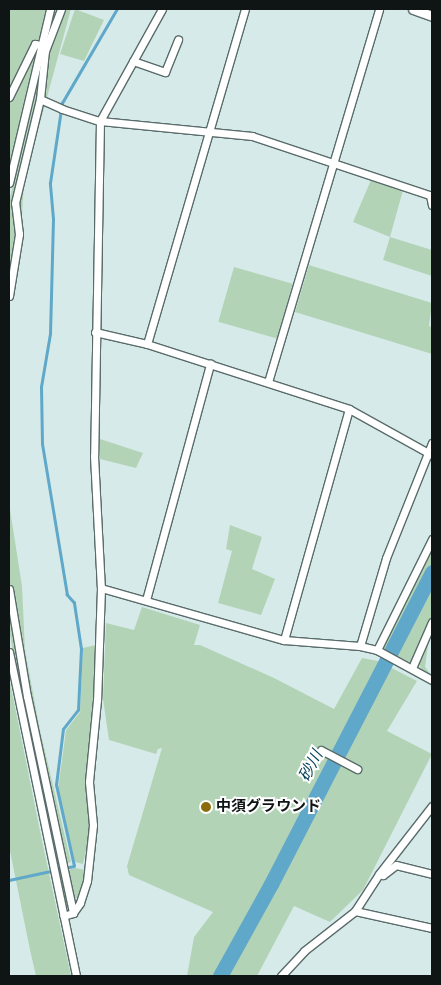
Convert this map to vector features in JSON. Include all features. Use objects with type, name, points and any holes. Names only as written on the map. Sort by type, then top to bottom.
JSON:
[{"type":"street","points":[[9,183],[43,48],[50,9]]},
{"type":"street","points":[[9,296],[19,234],[15,203],[40,99],[43,48],[61,9]]},
{"type":"street","points":[[64,916],[73,913],[80,903],[87,881],[93,826],[89,782],[97,700],[102,588],[94,456],[100,121],[162,9]]},
{"type":"street","points":[[147,344],[207,133],[245,9]]},
{"type":"street","points":[[268,382],[379,9]]},
{"type":"street","points":[[412,9],[432,16]]},
{"type":"street","points":[[133,61],[165,72],[178,39]]},
{"type":"street","points":[[9,97],[35,44],[43,48]]},
{"type":"street","points":[[40,99],[62,109],[100,121],[252,136],[431,196],[432,206]]},
{"type":"street","points":[[95,332],[147,344],[349,409],[431,454]]},
{"type":"street","points":[[146,600],[210,364]]},
{"type":"street","points":[[284,640],[349,409]]},
{"type":"street","points":[[360,646],[386,558],[431,454],[432,443]]},
{"type":"street","points":[[377,650],[432,539]]},
{"type":"street","points":[[102,588],[284,640],[360,646],[377,650],[432,680]]},
{"type":"street","points":[[9,589],[27,696],[73,913]]},
{"type":"street","points":[[412,668],[432,622]]},
{"type":"street","points":[[9,652],[76,976]]},
{"type":"street","points":[[321,750],[358,769]]},
{"type":"street","points":[[281,976],[304,951],[355,911],[379,874],[432,806]]},
{"type":"street","points":[[379,874],[383,875],[396,865],[432,874]]},
{"type":"street","points":[[355,911],[432,928]]},
{"type":"green space","points":[[9,9],[46,9],[9,166]]},
{"type":"green space","points":[[54,9],[71,9],[24,182],[22,215],[9,286],[9,202]]},
{"type":"green space","points":[[75,9],[104,20],[84,61],[60,54]]},
{"type":"green space","points":[[371,180],[403,190],[390,237],[353,222]]},
{"type":"green space","points":[[390,237],[432,250],[432,276],[383,260]]},
{"type":"green space","points":[[309,265],[432,303],[429,326],[432,327],[432,354],[295,312]]},
{"type":"green space","points":[[234,267],[293,284],[277,339],[218,322]]},
{"type":"green space","points":[[100,439],[143,453],[136,468],[100,459]]},
{"type":"green space","points":[[9,503],[22,586],[25,650],[40,730],[71,862],[57,865],[15,667],[9,627]]},
{"type":"green space","points":[[230,525],[262,537],[252,569],[275,579],[261,615],[218,603],[232,551],[226,549]]},
{"type":"green space","points":[[432,550],[432,617],[411,663],[382,648]]},
{"type":"green space","points":[[142,607],[200,625],[194,645],[200,645],[274,678],[334,709],[362,658],[378,661],[417,681],[387,731],[432,754],[363,890],[330,922],[294,906],[257,976],[187,976],[194,937],[213,912],[129,875],[127,866],[162,748],[158,749],[156,754],[109,740],[103,699],[106,623],[134,630]]},
{"type":"green space","points":[[429,638],[425,667],[432,676],[422,671],[419,664]]},
{"type":"green space","points":[[96,645],[94,708],[87,759],[91,828],[83,864],[75,862],[58,790],[66,730],[80,712],[83,648]]},
{"type":"green space","points":[[9,677],[71,976],[36,976],[30,950],[9,846]]},
{"type":"green space","points":[[75,868],[86,870],[80,895],[67,906],[64,903],[58,873]]},
{"type":"waterway","points":[[9,880],[74,866],[56,785],[63,729],[78,710],[81,649],[74,603],[67,595],[42,444],[41,387],[50,334],[53,219],[50,183],[62,103],[117,9]]},
{"type":"waterway","name":"砂川","points":[[220,976],[271,884],[432,572]]},
{"type":"place","name":"中須グラウンド","points":[[206,807]]}]
